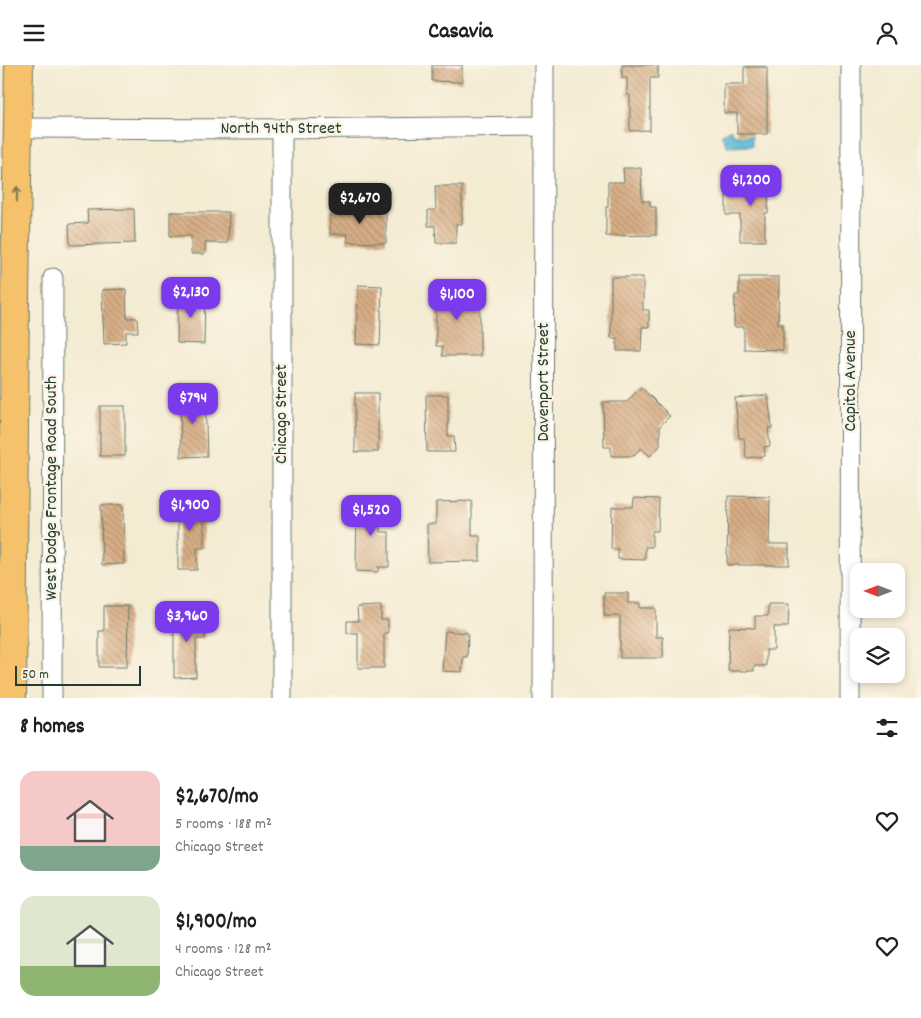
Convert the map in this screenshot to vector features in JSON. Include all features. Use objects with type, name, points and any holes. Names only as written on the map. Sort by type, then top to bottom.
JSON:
[{"type":"highway","points":[[12,698],[19,65]]},
{"type":"highway","points":[[0,209],[15,294]]},
{"type":"street","name":"Davenport Street","points":[[543,698],[544,65]]},
{"type":"street","name":"Capitol Avenue","points":[[850,698],[851,65]]},
{"type":"street","name":"North 94th Street","points":[[18,128],[282,129],[544,127]]},
{"type":"street","name":"Chicago Street","points":[[282,129],[282,698]]},
{"type":"street","name":"West Dodge Frontage Road South","points":[[52,698],[53,278]]},
{"type":"water","points":[[730,129],[735,135],[752,136],[752,146],[728,147],[721,135]]},
{"type":"building","points":[[432,65],[462,65],[462,82],[432,81]]},
{"type":"building","points":[[622,65],[658,65],[658,78],[650,78],[650,130],[630,131],[630,95],[627,95],[627,78],[622,78]]},
{"type":"building","points":[[744,67],[767,67],[767,134],[737,134],[737,113],[724,113],[724,84],[744,84]]},
{"type":"building","points":[[623,168],[641,168],[642,201],[650,201],[650,207],[656,207],[656,235],[606,236],[608,182],[624,182]]},
{"type":"building","points":[[740,177],[769,177],[768,213],[765,213],[765,241],[740,241],[740,215],[726,215],[726,195],[739,195]]},
{"type":"building","points":[[435,186],[462,186],[462,224],[456,224],[456,243],[436,243],[435,226],[428,226],[428,210],[436,210]]},
{"type":"building","points":[[134,209],[135,243],[70,245],[69,224],[88,223],[87,210]]},
{"type":"building","points":[[330,210],[386,210],[386,243],[347,242],[348,234],[330,234]]},
{"type":"building","points":[[170,212],[229,212],[228,243],[205,243],[205,254],[191,254],[191,236],[170,236]]},
{"type":"building","points":[[611,277],[643,277],[643,310],[649,310],[649,327],[642,327],[641,351],[617,351],[617,338],[611,338]]},
{"type":"building","points":[[739,277],[779,277],[778,324],[783,324],[783,350],[744,349],[744,327],[734,327],[735,295],[739,295]]},
{"type":"building","points":[[436,281],[459,281],[459,297],[480,297],[480,356],[442,356],[442,346],[436,346]]},
{"type":"building","points":[[358,285],[382,286],[380,345],[356,344]]},
{"type":"building","points":[[126,289],[127,318],[137,318],[138,332],[126,332],[126,343],[104,344],[102,290]]},
{"type":"building","points":[[178,295],[205,296],[204,344],[177,343]]},
{"type":"building","points":[[641,387],[670,416],[660,426],[660,446],[650,456],[641,448],[633,456],[611,456],[611,447],[604,447],[603,402],[627,402]]},
{"type":"building","points":[[180,393],[205,393],[207,456],[181,457]]},
{"type":"building","points":[[355,393],[378,393],[378,452],[355,452]]},
{"type":"building","points":[[426,395],[448,395],[448,436],[454,436],[455,452],[427,452]]},
{"type":"building","points":[[768,395],[772,428],[768,428],[770,446],[764,447],[765,456],[746,458],[744,438],[739,438],[735,398]]},
{"type":"building","points":[[100,406],[125,406],[125,456],[100,456]]},
{"type":"building","points":[[728,496],[770,497],[769,544],[789,544],[789,565],[727,565]]},
{"type":"building","points":[[634,498],[659,499],[658,531],[652,531],[652,547],[645,547],[645,560],[618,559],[618,549],[611,549],[612,507],[633,507]]},
{"type":"building","points":[[178,499],[204,499],[204,548],[197,548],[197,570],[178,570]]},
{"type":"building","points":[[357,499],[381,499],[380,532],[389,532],[389,567],[378,567],[378,572],[356,571]]},
{"type":"building","points":[[472,501],[472,536],[480,536],[480,561],[428,562],[427,524],[436,524],[436,502]]},
{"type":"building","points":[[101,505],[123,505],[124,564],[102,565]]},
{"type":"building","points":[[604,593],[628,593],[628,603],[640,603],[640,608],[656,608],[656,637],[663,637],[663,658],[620,658],[620,616],[604,616]]},
{"type":"building","points":[[768,604],[789,604],[788,627],[774,627],[774,650],[766,650],[766,666],[754,666],[754,671],[728,671],[729,627],[755,628],[755,616],[768,616]]},
{"type":"building","points":[[104,606],[128,606],[127,667],[99,667],[99,631],[104,631]]},
{"type":"building","points":[[381,606],[381,620],[388,620],[388,633],[384,633],[384,668],[358,668],[358,633],[347,633],[347,621],[358,621],[357,607]]},
{"type":"building","points":[[174,614],[205,614],[205,639],[196,639],[196,677],[174,678]]},
{"type":"building","points":[[445,631],[468,633],[467,657],[463,657],[462,672],[442,671]]}]
